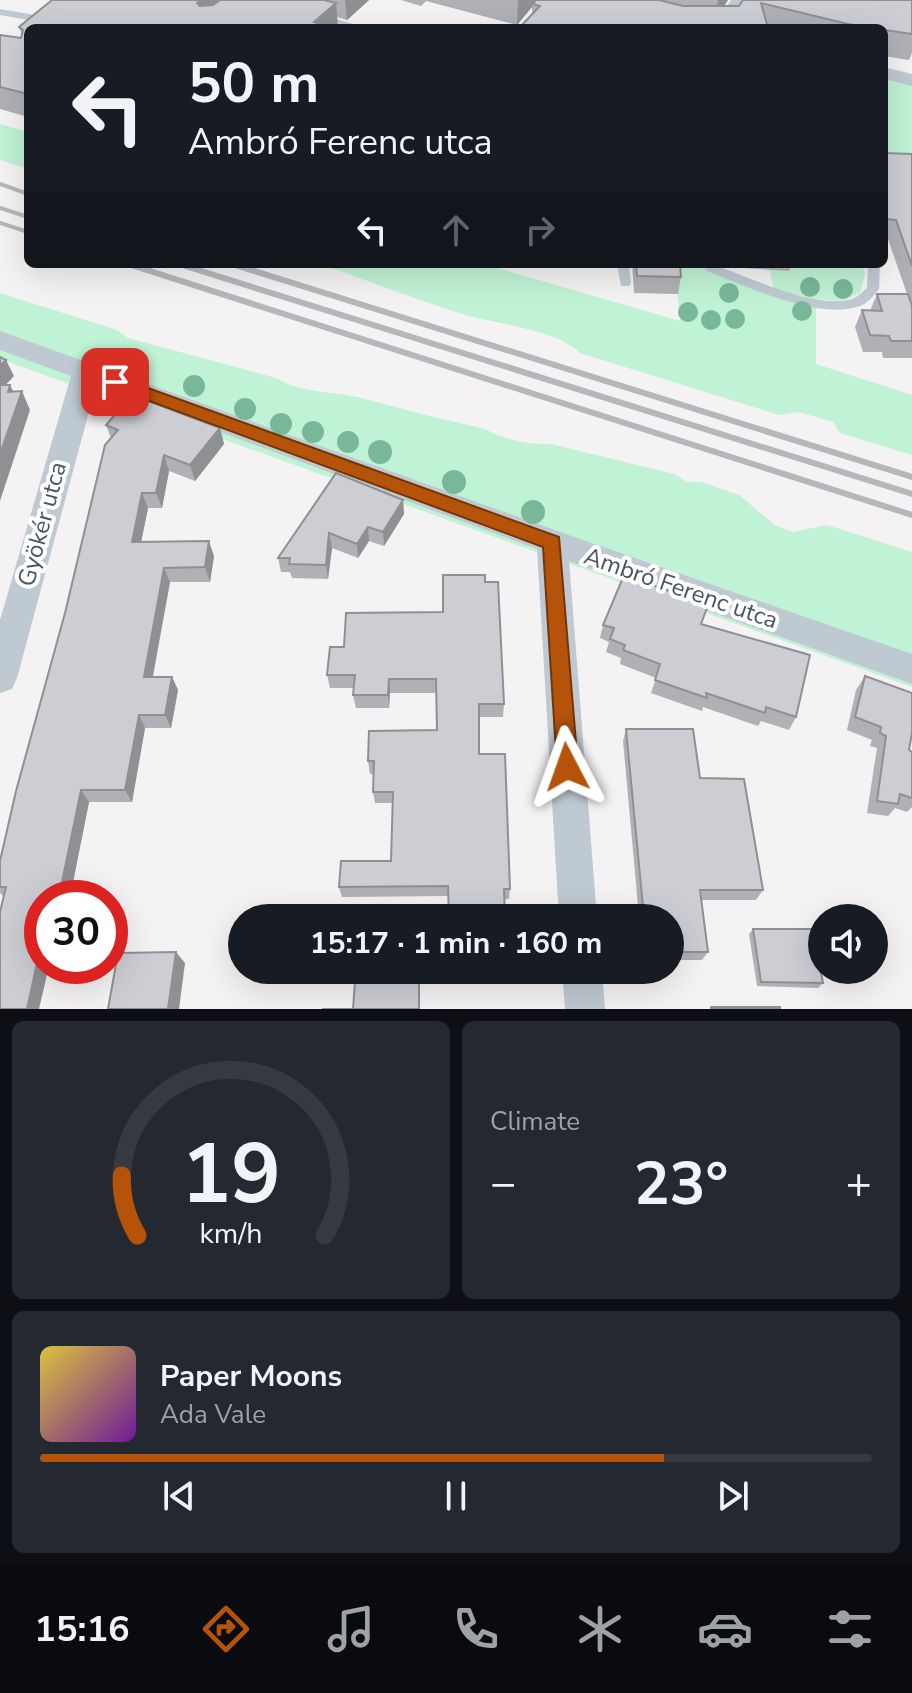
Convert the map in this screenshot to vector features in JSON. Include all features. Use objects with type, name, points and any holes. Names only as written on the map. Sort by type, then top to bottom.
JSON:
[{"type":"street","points":[[726,24],[741,0]]},
{"type":"street","points":[[888,74],[912,80]]},
{"type":"street","name":"Ambró Ferenc utca","points":[[0,340],[552,542],[912,669]]},
{"type":"street","name":"Gyökér utca","points":[[0,678],[86,371]]},
{"type":"street","points":[[552,542],[577,904]]},
{"type":"street","points":[[583,984],[585,1009]]},
{"type":"lane","points":[[0,11],[13,0]]},
{"type":"lane","points":[[0,11],[41,19],[35,24]]},
{"type":"lane","points":[[301,12],[325,24]]},
{"type":"lane","points":[[623,268],[625,283]]},
{"type":"lane","points":[[711,268],[815,306],[841,307],[860,302],[870,294],[875,268]]},
{"type":"green space","points":[[888,79],[912,85],[912,165],[888,164]]},
{"type":"green space","points":[[0,124],[24,131],[24,168],[0,160]]},
{"type":"green space","points":[[331,268],[498,268],[680,321],[675,268],[711,268],[774,289],[769,269],[773,268],[864,268],[860,293],[842,301],[816,299],[816,364],[912,395],[912,455],[840,433],[833,422],[799,412],[779,415],[580,353],[570,345],[541,333],[459,313]]},
{"type":"green space","points":[[0,293],[117,330],[128,338],[276,378],[308,390],[354,396],[485,429],[517,441],[551,444],[674,474],[687,482],[701,482],[739,495],[775,525],[793,532],[827,525],[912,552],[912,687],[0,359]]},
{"type":"building","points":[[52,0],[201,0],[197,3],[200,6],[213,5],[220,0],[324,0],[336,3],[314,22],[321,24],[24,24],[24,93],[0,87],[0,35],[21,38],[23,30],[19,27]]},
{"type":"building","points":[[536,0],[659,0],[683,6],[739,6],[743,0],[912,0],[912,34],[888,31],[888,24],[848,24],[761,3],[767,24],[523,24],[540,6],[533,4]]},
{"type":"building","points":[[888,153],[912,154],[912,266],[896,220],[888,219]]},
{"type":"building","points":[[636,268],[680,268],[681,277],[637,276]]},
{"type":"building","points":[[877,294],[908,294],[912,306],[912,341],[891,341],[889,336],[870,335],[862,310],[882,311]]},
{"type":"building","points":[[0,385],[10,385],[8,392],[22,391],[0,454]]},
{"type":"building","points":[[132,395],[220,428],[190,465],[164,455],[156,493],[142,493],[132,542],[209,541],[205,567],[164,568],[144,677],[172,677],[165,715],[139,715],[125,790],[81,790],[62,880],[24,880],[24,984],[32,984],[27,1009],[0,1009],[0,912],[6,887],[0,887],[0,861],[105,445],[118,430],[106,425]]},
{"type":"building","points":[[336,473],[403,500],[383,532],[368,527],[357,544],[329,533],[326,565],[289,564],[290,558],[278,558]]},
{"type":"building","points":[[443,575],[485,575],[485,582],[498,582],[504,704],[479,704],[479,754],[505,754],[510,889],[504,889],[505,904],[449,904],[448,886],[339,887],[341,861],[391,861],[393,792],[373,792],[374,761],[368,761],[369,731],[437,730],[436,679],[389,679],[388,695],[353,695],[355,675],[327,675],[330,647],[344,647],[346,613],[443,612]]},
{"type":"building","points":[[624,575],[708,605],[701,624],[810,655],[796,717],[766,707],[765,713],[706,693],[707,698],[655,680],[660,664],[623,650],[625,645],[610,639],[614,628],[603,625]]},
{"type":"building","points":[[865,676],[912,693],[909,750],[912,752],[912,798],[900,794],[898,804],[877,801],[886,736],[880,733],[881,727],[855,717]]},
{"type":"building","points":[[626,729],[693,729],[700,778],[744,779],[763,890],[700,890],[708,952],[684,952],[684,904],[643,904]]},
{"type":"building","points":[[753,929],[808,929],[808,983],[761,982]]},
{"type":"building","points":[[176,952],[168,1009],[108,1009],[112,984],[128,984],[128,953]]},
{"type":"building","points":[[355,984],[419,984],[419,1009],[353,1009]]},
{"type":"building","points":[[780,1007],[780,1009],[711,1009]]},
{"type":"railway","points":[[0,184],[24,193]]},
{"type":"railway","points":[[0,208],[24,216]]},
{"type":"railway","points":[[0,223],[24,231]]},
{"type":"railway","points":[[140,268],[912,515]]},
{"type":"railway","points":[[192,268],[912,494]]},
{"type":"railway","points":[[245,268],[912,477]]},
{"type":"route","points":[[115,382],[552,542],[567,767]]}]
